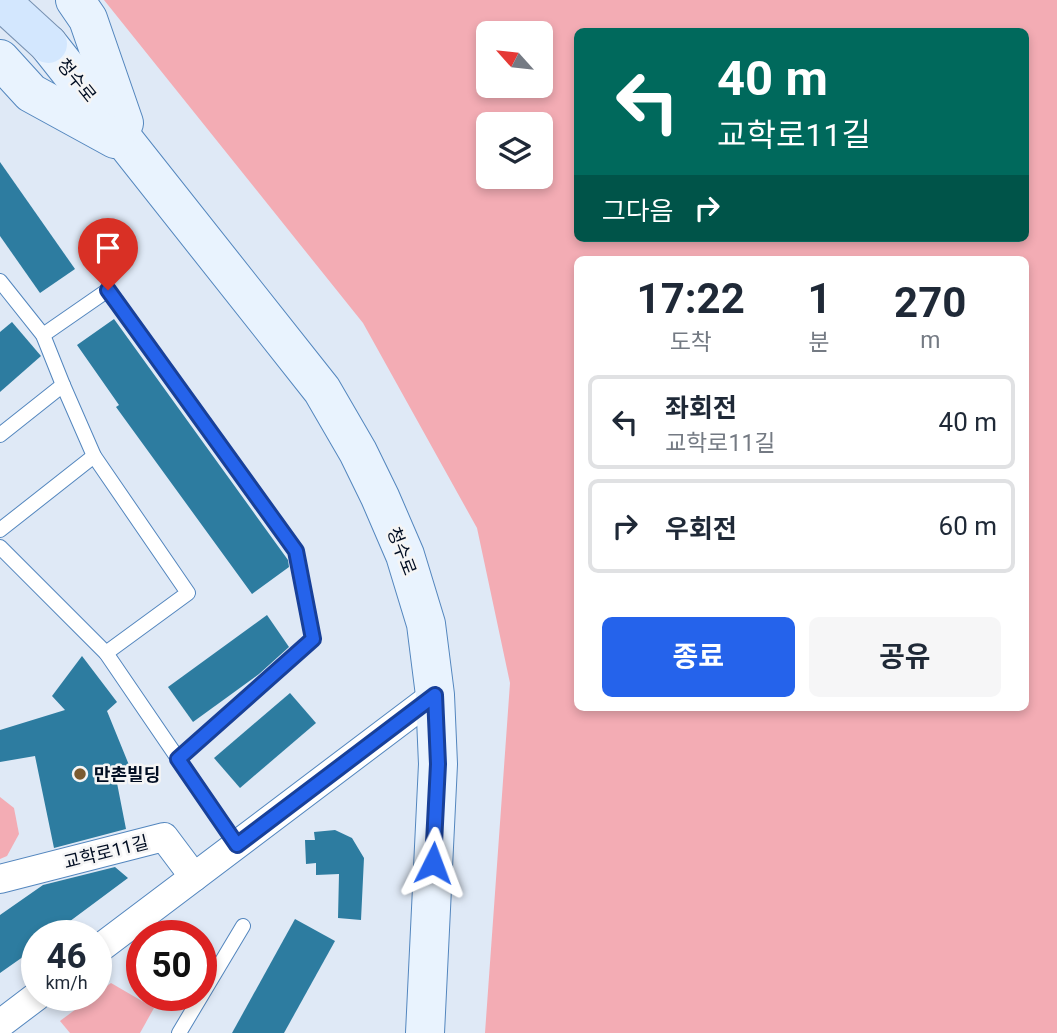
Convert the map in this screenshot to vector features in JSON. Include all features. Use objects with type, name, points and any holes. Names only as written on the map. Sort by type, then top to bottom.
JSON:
[{"type":"main road","points":[[0,0],[48,44]]},
{"type":"main road","points":[[23,0],[48,44]]},
{"type":"main road","points":[[75,0],[88,19],[133,149]]},
{"type":"main road","name":"청수로","points":[[48,44],[322,390],[358,452],[405,555],[426,624],[435,695],[438,764],[425,1033]]},
{"type":"main road","name":"청수로","points":[[0,59],[31,93],[133,149]]},
{"type":"street","points":[[112,939],[435,695]]},
{"type":"street","name":"교학로11길","points":[[0,879],[164,837],[194,877]]},
{"type":"street","points":[[0,1024],[21,1008]]},
{"type":"lane","points":[[0,281],[43,335],[94,456],[188,593],[106,653]]},
{"type":"lane","points":[[43,335],[108,290],[296,551],[313,639],[178,759]]},
{"type":"lane","points":[[0,435],[63,385]]},
{"type":"lane","points":[[0,530],[94,456]]},
{"type":"lane","points":[[0,547],[106,653],[237,845]]},
{"type":"lane","points":[[180,1033],[243,926]]},
{"type":"shaded area","points":[[104,0],[1057,0],[1057,1033],[485,1033],[510,683],[477,528],[363,323]]},
{"type":"shaded area","points":[[0,797],[14,808],[19,834],[7,856],[0,859]]},
{"type":"shaded area","points":[[112,984],[126,992],[126,1011],[152,1011],[140,1033],[70,1033],[60,1021],[73,1011],[112,1011]]},
{"type":"building","points":[[0,162],[75,269],[40,293],[0,236]]},
{"type":"building","points":[[114,319],[288,560],[289,567],[252,594],[116,407],[119,405],[77,345]]},
{"type":"building","points":[[12,322],[41,356],[0,392],[0,332]]},
{"type":"building","points":[[267,615],[289,647],[259,674],[193,722],[168,687]]},
{"type":"building","name":"만촌빌딩","points":[[82,656],[117,702],[107,711],[129,765],[119,768],[123,781],[117,783],[126,829],[54,848],[35,756],[0,762],[0,730],[65,710],[52,696]]},
{"type":"building","points":[[290,693],[316,723],[240,788],[214,758]]},
{"type":"building","points":[[335,830],[352,838],[364,858],[361,920],[338,918],[339,874],[316,875],[316,863],[306,864],[305,840],[315,840],[314,832]]},
{"type":"building","points":[[115,867],[128,878],[72,920],[21,920],[21,958],[0,973],[0,915],[43,885]]},
{"type":"building","points":[[295,919],[335,941],[284,1033],[232,1033]]},
{"type":"place","name":"만촌빌딩","points":[[80,774]]},
{"type":"route","points":[[108,290],[296,551],[313,639],[178,759],[237,845],[435,695],[438,764],[433,863]]}]
